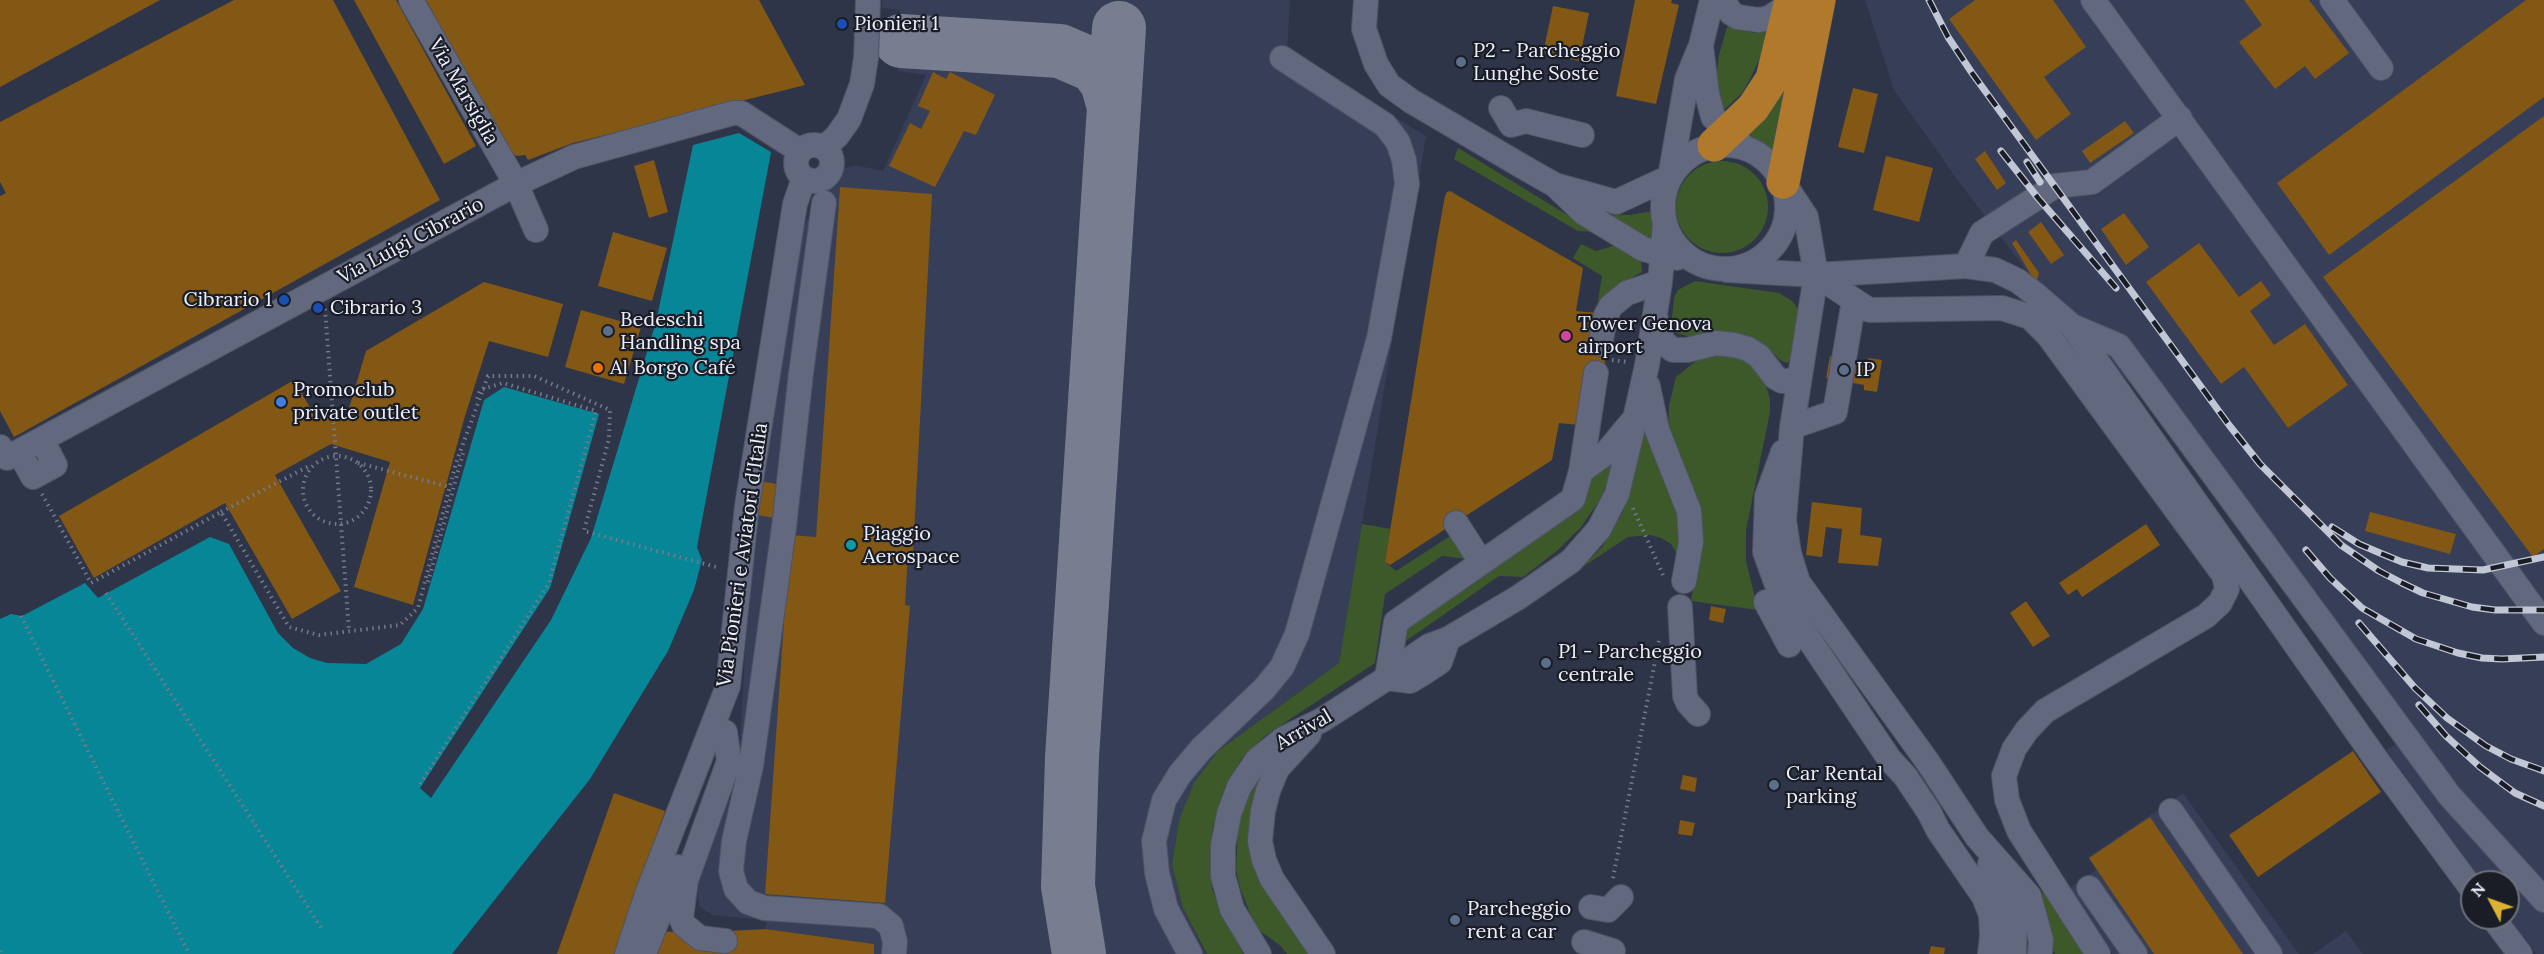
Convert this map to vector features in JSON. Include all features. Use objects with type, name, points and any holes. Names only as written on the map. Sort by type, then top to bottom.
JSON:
[{"type":"highway","points":[[1728,141],[1772,79],[1800,1]]},
{"type":"highway","points":[[1783,182],[1800,1]]},
{"type":"street","name":"Via Marsiglia","points":[[411,0],[516,184],[536,230]]},
{"type":"street","points":[[806,149],[837,136],[849,119],[862,84],[866,58],[868,0]]},
{"type":"street","points":[[1366,0],[1364,29],[1376,64],[1389,85],[1555,185],[1584,213],[1643,249],[1717,268],[1816,275],[1965,266],[1995,270],[2018,281],[2072,326],[2376,759],[2460,873]]},
{"type":"street","points":[[1388,678],[1395,658],[1424,638],[1448,639],[1519,597],[1571,561],[1599,529],[1617,494],[1647,365],[1663,255],[1664,195],[1670,177],[1687,79],[1701,45],[1712,0]]},
{"type":"street","points":[[1723,0],[1731,13],[1738,18],[1759,20],[1769,18],[1800,1]]},
{"type":"street","points":[[2093,0],[2544,623]]},
{"type":"street","points":[[2332,0],[2381,68]]},
{"type":"street","points":[[1701,45],[1707,94],[1713,117],[1728,141],[1770,162],[1806,217],[1816,275],[1792,427],[1784,520],[1789,553],[1798,582],[1859,663],[1914,745],[1936,757],[1959,792],[1962,815],[1977,837],[2029,896],[2043,949]]},
{"type":"street","points":[[1190,954],[1166,909],[1157,873],[1154,841],[1164,800],[1180,774],[1202,748],[1264,689],[1282,667],[1297,634],[1379,338],[1407,184],[1404,160],[1398,142],[1385,125],[1282,58]]},
{"type":"street","name":"Via Luigi Cibrario","points":[[33,477],[10,449],[42,440],[516,184],[574,157],[741,113],[806,149]]},
{"type":"street","points":[[1506,156],[1506,116],[1582,135]]},
{"type":"street","points":[[1965,266],[1982,233],[2055,186],[2092,182],[2180,118]]},
{"type":"street","points":[[1555,185],[1616,202],[1670,177],[1684,159],[1701,149],[1728,141]]},
{"type":"street","points":[[804,178],[820,180],[831,169],[830,154],[806,149]]},
{"type":"street","name":"Via Pionieri e Aviatori d'Italia","points":[[627,954],[646,894],[719,729],[728,686],[747,506],[795,204],[804,178],[796,162],[806,149]]},
{"type":"street","points":[[1665,224],[1671,240],[1682,253],[1717,268],[1746,266],[1759,260],[1779,239],[1788,211],[1783,182]]},
{"type":"street","points":[[824,203],[801,374],[784,527],[751,766],[734,841],[731,871],[735,889],[748,902],[764,908],[879,916],[891,926],[895,942],[894,954]]},
{"type":"street","points":[[1816,275],[1869,310],[2002,308],[2030,317],[2048,334],[2224,575],[2227,589],[2220,603],[2206,616],[2045,711],[2026,730],[2014,749],[2004,776],[2007,800],[2019,831],[2098,954]]},
{"type":"street","points":[[1600,344],[1606,315],[1611,306],[1627,293],[1660,282]]},
{"type":"street","points":[[1792,427],[1835,412],[1854,300]]},
{"type":"street","points":[[1655,313],[1663,342],[1674,350],[1687,350],[1716,343],[1734,345],[1748,349],[1759,356],[1782,381],[1790,381],[1800,376]]},
{"type":"street","points":[[2072,326],[2119,346],[2449,795],[2544,900]]},
{"type":"street","points":[[1647,365],[1652,411],[1689,511],[1691,542],[1675,582]]},
{"type":"street","points":[[1388,678],[1396,622],[1573,499],[1581,471],[1596,373]]},
{"type":"street","points":[[1581,471],[1606,453],[1635,419]]},
{"type":"street","points":[[1789,645],[1764,597],[1758,576],[1764,552],[1767,496],[1792,427]]},
{"type":"street","points":[[33,477],[55,465],[42,440]]},
{"type":"street","points":[[1456,523],[1481,562]]},
{"type":"street","points":[[1764,552],[1782,599],[1890,760],[1917,794],[1938,830],[1984,897],[1991,915],[1990,954]]},
{"type":"street","points":[[1680,607],[1685,696],[1698,714]]},
{"type":"street","name":"Arrival","points":[[1258,950],[1232,909],[1223,876],[1223,846],[1229,814],[1239,787],[1257,760],[1283,739],[1322,720],[1388,678]]},
{"type":"street","points":[[1322,720],[1277,769],[1263,811],[1260,841],[1264,860],[1272,879],[1323,954]]},
{"type":"street","points":[[644,954],[729,761],[719,729]]},
{"type":"street","points":[[2171,811],[2270,954]]},
{"type":"street","points":[[699,827],[686,880],[681,918],[684,926],[700,938],[725,941]]},
{"type":"street","points":[[1977,837],[2015,916],[2014,954]]},
{"type":"street","points":[[2090,888],[2135,954]]},
{"type":"street","points":[[2502,930],[2520,954]]},
{"type":"street","points":[[1584,942],[1614,951]]},
{"type":"path","points":[[324,288],[349,631]]},
{"type":"path","points":[[221,512],[289,627],[319,635],[400,626],[418,608],[450,487],[488,376],[534,376],[610,410],[609,439],[584,531],[715,567]]},
{"type":"path","points":[[420,784],[549,583],[596,411],[502,383],[480,390],[423,597]]},
{"type":"path","points":[[33,477],[91,583],[325,458],[347,457],[358,463],[450,487]]},
{"type":"path","points":[[315,463],[303,482],[305,504],[319,520],[341,525],[362,514],[368,505],[371,494],[370,482],[366,471],[358,463]]},
{"type":"path","points":[[1630,501],[1675,582]]},
{"type":"path","points":[[106,593],[322,929]]},
{"type":"path","points":[[21,616],[189,954]]},
{"type":"path","points":[[1607,905],[1660,635]]},
{"type":"shaded area","points":[[882,0],[1290,0],[1287,52],[1426,136],[1339,663],[1218,751],[1179,820],[1172,865],[1183,908],[1206,954],[874,954],[874,944],[766,929],[766,920],[712,915],[699,906],[697,886],[700,854],[720,799],[737,799],[750,560],[803,228],[826,184],[837,171],[855,165],[883,171],[926,75],[898,71],[900,10],[882,8]]},
{"type":"shaded area","points":[[1865,0],[2544,0],[2544,954],[2536,954],[2518,930],[2520,870],[2474,870],[2386,750],[2396,744],[2147,401],[2036,283],[1961,185],[1894,90]]},
{"type":"shaded area","points":[[2183,793],[2299,954],[2112,954],[2069,888],[2096,870],[2088,857]]},
{"type":"shaded area","points":[[2346,931],[2363,954],[2313,954]]},
{"type":"green space","points":[[1728,24],[1753,33],[1769,29],[1761,56],[1742,93],[1722,112],[1716,82],[1719,55]]},
{"type":"green space","points":[[1798,37],[1779,155],[1741,135]]},
{"type":"green space","points":[[1458,148],[1595,232],[1578,231],[1454,159]]},
{"type":"green space","points":[[1722,161],[1740,164],[1755,174],[1765,189],[1768,207],[1765,225],[1755,240],[1740,250],[1722,253],[1704,250],[1689,240],[1679,225],[1676,207],[1679,189],[1689,174],[1704,164]]},
{"type":"green space","points":[[1652,211],[1655,233],[1653,240],[1603,214],[1630,215]]},
{"type":"green space","points":[[1581,244],[1596,251],[1617,245],[1641,261],[1642,272],[1613,288],[1607,294],[1602,308],[1597,307],[1602,276],[1573,258]]},
{"type":"green space","points":[[1695,281],[1779,293],[1792,301],[1799,310],[1793,357],[1787,363],[1780,360],[1746,335],[1728,332],[1695,338],[1676,333],[1671,328],[1674,298],[1678,290]]},
{"type":"green space","points":[[1716,354],[1740,358],[1751,365],[1765,382],[1770,399],[1770,412],[1746,530],[1746,561],[1758,610],[1691,601],[1702,538],[1668,428],[1669,406],[1676,377],[1701,357]]},
{"type":"green space","points":[[1648,430],[1678,513],[1682,534],[1678,555],[1671,544],[1661,538],[1650,535],[1628,537],[1581,568],[1602,547],[1623,512],[1641,433]]},
{"type":"green space","points":[[1611,460],[1609,479],[1599,501],[1581,527],[1558,550],[1523,577],[1499,576],[1403,643],[1409,620]]},
{"type":"green space","points":[[1362,524],[1391,529],[1385,562],[1396,571],[1452,535],[1468,559],[1442,556],[1385,594],[1375,663],[1266,735],[1242,758],[1224,789],[1213,826],[1210,861],[1212,889],[1243,954],[1207,954],[1183,908],[1172,865],[1179,820],[1194,783],[1218,751],[1339,663]]},
{"type":"green space","points":[[1268,766],[1251,832],[1314,954],[1287,954],[1281,946],[1256,928],[1240,888],[1236,869],[1238,831],[1245,801]]},
{"type":"green space","points":[[2043,888],[2084,954],[2055,954],[2049,940],[2042,898]]},
{"type":"water","points":[[739,133],[771,152],[697,547],[702,560],[694,590],[668,651],[590,779],[452,954],[0,954],[0,619],[11,614],[22,616],[85,583],[98,598],[210,537],[229,544],[278,633],[293,648],[310,658],[327,663],[366,664],[401,644],[423,609],[484,400],[504,387],[599,414],[550,588],[420,788],[431,798],[551,620],[591,538],[656,322],[693,145]]},
{"type":"building","points":[[0,0],[160,0],[0,87]]},
{"type":"building","points":[[234,0],[333,0],[440,200],[14,437],[0,411],[0,196],[6,193],[0,182],[0,122]]},
{"type":"building","points":[[354,0],[396,0],[476,146],[444,164]]},
{"type":"building","points":[[426,0],[759,0],[805,85],[573,143],[528,160],[525,155],[517,156],[511,153]]},
{"type":"building","points":[[1635,0],[1672,0],[1671,3],[1679,5],[1656,104],[1616,96]]},
{"type":"building","points":[[1975,0],[2053,0],[2086,47],[2044,77],[2071,114],[2036,140],[1949,19]]},
{"type":"building","points":[[2244,0],[2309,0],[2349,53],[2315,79],[2305,66],[2275,89],[2239,42],[2262,25]]},
{"type":"building","points":[[2526,0],[2544,0],[2544,97],[2329,255],[2277,183]]},
{"type":"building","points":[[1553,6],[1589,13],[1579,61],[1543,53]]},
{"type":"building","points":[[933,72],[946,79],[950,72],[995,95],[976,135],[964,131],[935,187],[889,166],[910,123],[921,129],[930,111],[918,106]]},
{"type":"building","points":[[1853,88],[1878,94],[1864,153],[1838,147]]},
{"type":"building","points":[[2544,116],[2544,549],[2533,557],[2323,277]]},
{"type":"building","points":[[2125,121],[2134,133],[2090,163],[2082,151]]},
{"type":"building","points":[[1985,151],[2006,183],[1997,190],[1975,159]]},
{"type":"building","points":[[1886,156],[1933,168],[1919,222],[1873,210]]},
{"type":"building","points":[[654,160],[668,212],[649,218],[634,166]]},
{"type":"building","name":"Piaggio Aerospace","points":[[840,187],[932,194],[913,553],[908,553],[905,605],[910,606],[885,903],[765,894],[790,535],[816,537]]},
{"type":"building","points":[[1450,191],[1583,268],[1576,311],[1598,313],[1608,346],[1603,373],[1579,425],[1559,423],[1552,460],[1390,565],[1385,562],[1437,240],[1445,196]]},
{"type":"building","points":[[2124,213],[2149,247],[2126,265],[2101,229]]},
{"type":"building","points":[[2041,222],[2064,255],[2051,264],[2028,232]]},
{"type":"building","points":[[613,232],[667,248],[652,301],[598,286]]},
{"type":"building","points":[[2016,240],[2039,273],[2036,283],[2012,243]]},
{"type":"building","points":[[2199,243],[2239,297],[2261,281],[2271,295],[2250,311],[2274,345],[2305,324],[2348,385],[2288,428],[2244,367],[2221,384],[2146,282]]},
{"type":"building","points":[[484,282],[563,304],[548,357],[489,341],[465,416],[413,605],[354,587],[390,462],[331,444],[275,475],[341,591],[292,619],[225,503],[94,578],[59,516],[294,380],[316,418],[347,415],[366,351]]},
{"type":"building","points":[[581,310],[641,327],[624,384],[565,367]]},
{"type":"building","points":[[1830,356],[1868,363],[1868,358],[1882,360],[1877,392],[1864,390],[1864,385],[1826,378]]},
{"type":"building","points":[[761,481],[781,485],[775,518],[756,515]]},
{"type":"building","points":[[1812,502],[1862,508],[1860,535],[1882,538],[1878,566],[1838,563],[1842,529],[1826,527],[1822,557],[1806,555]]},
{"type":"building","points":[[2370,512],[2456,534],[2450,554],[2365,531]]},
{"type":"building","points":[[2146,524],[2160,545],[2082,597],[2077,589],[2068,595],[2059,583]]},
{"type":"building","points":[[2026,601],[2050,636],[2033,647],[2010,613]]},
{"type":"building","points":[[1711,606],[1726,609],[1723,623],[1709,620]]},
{"type":"building","points":[[2353,751],[2381,792],[2258,877],[2229,835]]},
{"type":"building","points":[[1683,775],[1697,778],[1695,792],[1680,789]]},
{"type":"building","points":[[614,793],[665,811],[614,954],[557,954]]},
{"type":"building","points":[[2150,817],[2243,954],[2154,954],[2089,858]]},
{"type":"building","points":[[1680,820],[1695,823],[1692,836],[1678,834]]},
{"type":"building","points":[[766,929],[874,944],[874,954],[657,954],[658,931],[690,933]]},
{"type":"building","points":[[1931,946],[1945,948],[1944,954],[1929,954]]},
{"type":"taxiway","points":[[901,41],[1060,51],[1095,66],[1107,82],[1114,107],[1119,28]]},
{"type":"taxiway","points":[[1079,954],[1068,886],[1072,757],[1114,107]]},
{"type":"railway","points":[[1929,0],[1948,37],[1972,73],[2229,425],[2260,464],[2341,545],[2379,571],[2423,593],[2472,607],[2495,610],[2544,610]]},
{"type":"railway","points":[[2001,151],[2038,198],[2116,288]]},
{"type":"railway","points":[[2027,162],[2040,182]]},
{"type":"railway","points":[[2332,527],[2359,544],[2380,553],[2402,562],[2428,568],[2483,570],[2544,557]]},
{"type":"railway","points":[[2306,550],[2330,578],[2362,608],[2416,639],[2458,653],[2482,658],[2544,657]]},
{"type":"railway","points":[[2359,623],[2415,688],[2447,718],[2486,746],[2511,759],[2544,771]]},
{"type":"railway","points":[[2419,705],[2446,736],[2480,767],[2515,793],[2544,806]]},
{"type":"place","name":"Pionieri 1","points":[[842,24]]},
{"type":"place","name":"P2 - Parcheggio Lunghe Soste","points":[[1461,62]]},
{"type":"place","name":"Cibrario 1","points":[[284,300]]},
{"type":"place","name":"Cibrario 3","points":[[318,308]]},
{"type":"place","name":"Bedeschi Handling spa","points":[[608,331]]},
{"type":"place","name":"Tower Genova airport","points":[[1566,336]]},
{"type":"place","name":"Al Borgo Café","points":[[598,368]]},
{"type":"place","name":"IP","points":[[1844,370]]},
{"type":"place","name":"Promoclub private outlet","points":[[281,402]]},
{"type":"place","name":"Piaggio Aerospace","points":[[851,545]]},
{"type":"place","name":"P1 - Parcheggio centrale","points":[[1546,663]]},
{"type":"place","name":"Car Rental parking","points":[[1774,785]]},
{"type":"place","name":"Parcheggio rent a car","points":[[1455,920]]}]
